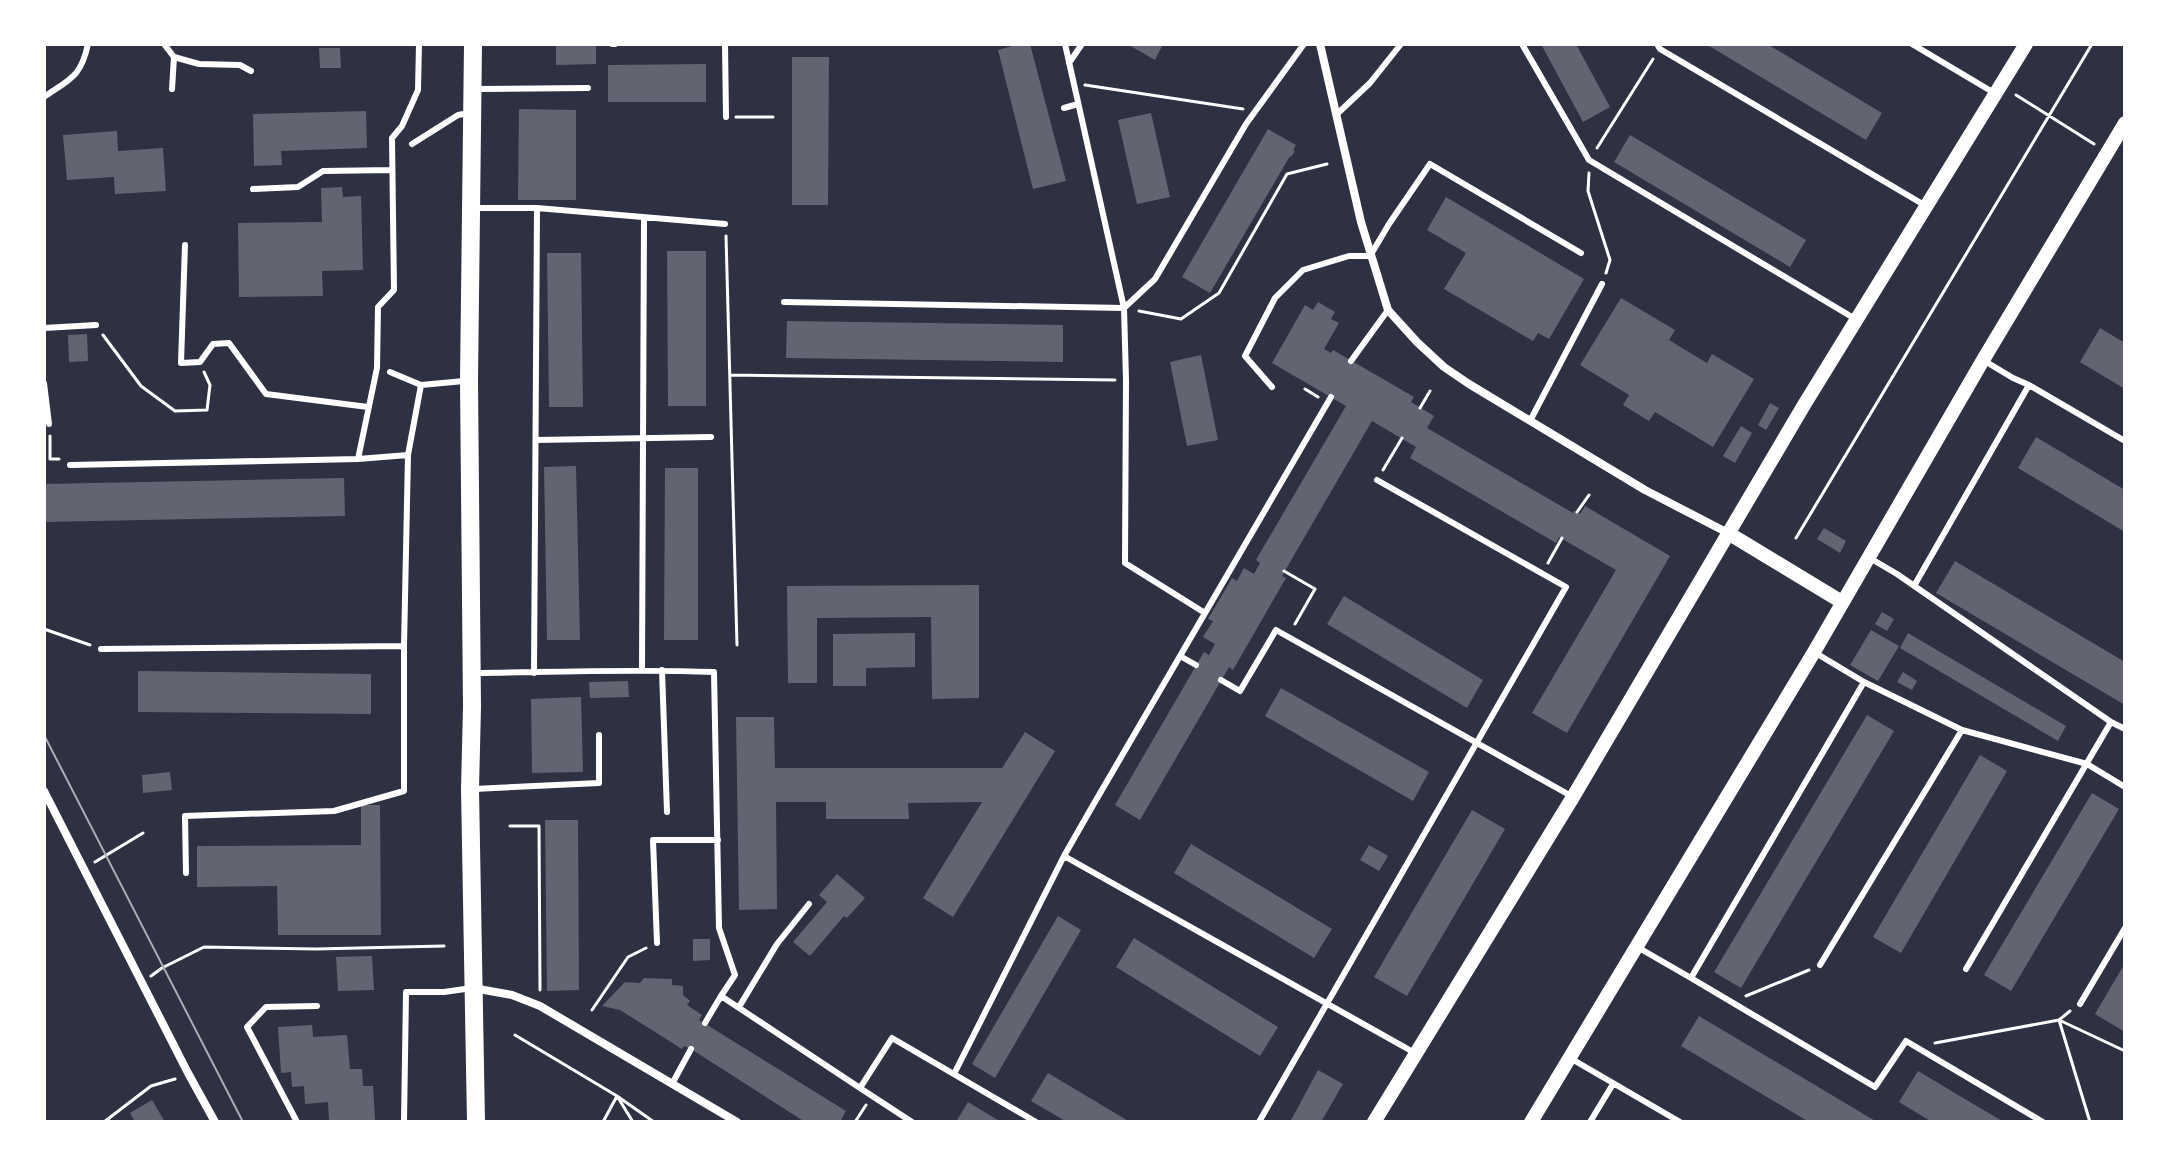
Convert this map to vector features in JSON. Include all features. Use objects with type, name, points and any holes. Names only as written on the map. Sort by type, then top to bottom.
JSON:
[{"type":"main road","points":[[473,44],[469,381],[470,789],[476,1122]]},
{"type":"street","points":[[1320,44],[1370,256],[1388,310],[1417,342],[1444,367],[1469,384],[1645,490],[1728,533],[1842,602]]},
{"type":"street","points":[[1374,1122],[2026,44]]},
{"type":"street","points":[[1531,1122],[1814,652],[1983,360],[2116,146],[2125,123]]},
{"type":"street","points":[[44,791],[215,1122]]},
{"type":"street","points":[[473,988],[512,995],[540,1006],[737,1122]]},
{"type":"lane","points":[[44,97],[76,76],[88,44]]},
{"type":"lane","points":[[164,44],[174,57],[199,64],[240,65],[251,71]]},
{"type":"lane","points":[[358,459],[377,368],[378,307],[394,290],[392,138],[402,126],[418,90],[419,44]]},
{"type":"lane","points":[[725,44],[726,117]]},
{"type":"lane","points":[[1065,44],[1124,308],[1125,563],[1205,613]]},
{"type":"lane","points":[[1069,63],[1082,44]]},
{"type":"lane","points":[[784,302],[1124,308],[1155,279],[1255,111],[1304,44]]},
{"type":"lane","points":[[1337,114],[1370,83],[1401,44]]},
{"type":"lane","points":[[1522,44],[1589,160],[1857,320]]},
{"type":"lane","points":[[1912,44],[1998,90]]},
{"type":"lane","points":[[1658,46],[1926,206]]},
{"type":"lane","points":[[172,89],[174,57]]},
{"type":"lane","points":[[472,89],[588,88]]},
{"type":"lane","points":[[1064,108],[1078,104]]},
{"type":"lane","points":[[412,144],[458,115],[473,113]]},
{"type":"lane","points":[[1272,387],[1245,356],[1275,298],[1303,270],[1349,256],[1370,256],[1430,164],[1581,253]]},
{"type":"lane","points":[[253,189],[298,187],[323,171],[392,170]]},
{"type":"lane","points":[[471,208],[537,208],[725,224]]},
{"type":"lane","points":[[534,673],[537,208]]},
{"type":"lane","points":[[642,670],[644,219]]},
{"type":"lane","points":[[185,245],[181,363],[200,362],[213,344],[229,343],[266,394],[368,407]]},
{"type":"lane","points":[[1531,419],[1602,284]]},
{"type":"lane","points":[[1351,361],[1388,310]]},
{"type":"lane","points":[[44,328],[96,325]]},
{"type":"lane","points":[[1983,360],[2125,441]]},
{"type":"lane","points":[[390,372],[421,385],[469,381]]},
{"type":"lane","points":[[44,383],[49,424]]},
{"type":"lane","points":[[186,873],[185,816],[334,811],[404,791],[408,455],[421,385]]},
{"type":"lane","points":[[1914,586],[2029,385]]},
{"type":"lane","points":[[954,1074],[1064,856],[1331,397]]},
{"type":"lane","points":[[536,440],[711,437]]},
{"type":"lane","points":[[70,465],[358,459],[408,455]]},
{"type":"lane","points":[[1259,1122],[1566,587],[1377,480]]},
{"type":"lane","points":[[1868,557],[2125,729]]},
{"type":"lane","points":[[1221,680],[1240,691],[1276,630],[1573,797]]},
{"type":"lane","points":[[101,649],[404,646]]},
{"type":"lane","points":[[1814,652],[1864,682],[1962,730],[2087,764],[2125,787]]},
{"type":"lane","points":[[1180,656],[1196,665]]},
{"type":"lane","points":[[662,670],[667,812]]},
{"type":"lane","points":[[471,673],[714,672],[719,928],[735,975],[705,1023]]},
{"type":"lane","points":[[1691,978],[1864,682]]},
{"type":"lane","points":[[1966,969],[2111,722]]},
{"type":"lane","points":[[1820,965],[1962,730]]},
{"type":"lane","points":[[470,789],[599,783],[599,735]]},
{"type":"lane","points":[[657,943],[653,840],[718,840]]},
{"type":"lane","points":[[1064,856],[1415,1053]]},
{"type":"lane","points":[[739,1007],[777,944],[809,904]]},
{"type":"lane","points":[[2080,1004],[2125,928]]},
{"type":"lane","points":[[1636,946],[1875,1087],[1906,1041],[2043,1122]]},
{"type":"lane","points":[[404,1122],[406,992],[473,988]]},
{"type":"lane","points":[[721,996],[912,1122]]},
{"type":"lane","points":[[297,1122],[247,1027],[266,1007],[317,1006]]},
{"type":"lane","points":[[860,1088],[892,1038],[1036,1122]]},
{"type":"lane","points":[[672,1084],[691,1049]]},
{"type":"lane","points":[[1570,1058],[1680,1122]]},
{"type":"lane","points":[[1590,1122],[1613,1084]]},
{"type":"path","points":[[1796,538],[2092,44]]},
{"type":"path","points":[[1602,284],[1610,260],[1588,191],[1589,160],[1658,46]]},
{"type":"path","points":[[1073,83],[1255,111]]},
{"type":"path","points":[[1998,90],[2116,146]]},
{"type":"path","points":[[726,117],[773,117]]},
{"type":"path","points":[[1124,308],[1181,319],[1219,293],[1287,174],[1327,164]]},
{"type":"path","points":[[725,224],[737,645]]},
{"type":"path","points":[[96,325],[141,386],[175,411],[207,410],[210,385],[200,362]]},
{"type":"path","points":[[731,375],[1126,380]]},
{"type":"path","points":[[1420,408],[1430,391]]},
{"type":"path","points":[[49,424],[50,459],[63,459]]},
{"type":"path","points":[[1377,480],[1402,438]]},
{"type":"path","points":[[1577,512],[1589,495]]},
{"type":"path","points":[[1541,573],[1562,538]]},
{"type":"path","points":[[1284,571],[1315,589],[1288,637]]},
{"type":"path","points":[[44,629],[101,649]]},
{"type":"path","points":[[510,826],[539,826],[540,991]]},
{"type":"path","points":[[93,863],[143,833]]},
{"type":"path","points":[[592,1010],[628,957],[657,943]]},
{"type":"path","points":[[150,976],[204,947],[378,949],[444,946]]},
{"type":"path","points":[[1731,1002],[1820,965]]},
{"type":"path","points":[[1917,1047],[2059,1020],[2080,1004]]},
{"type":"path","points":[[2059,1020],[2125,1051]]},
{"type":"path","points":[[2059,1020],[2090,1122]]},
{"type":"path","points":[[515,1035],[617,1096],[654,1122]]},
{"type":"path","points":[[104,1122],[151,1086],[188,1073]]},
{"type":"path","points":[[603,1122],[617,1096]]},
{"type":"path","points":[[617,1096],[633,1122]]},
{"type":"path","points":[[855,1122],[872,1096]]},
{"type":"building","points":[[556,44],[596,44],[596,64],[556,65]]},
{"type":"building","points":[[1030,44],[1066,181],[1033,189],[998,50]]},
{"type":"building","points":[[1127,44],[1163,44],[1155,60]]},
{"type":"building","points":[[1541,44],[1576,44],[1610,107],[1583,122]]},
{"type":"building","points":[[1706,44],[1767,44],[1882,113],[1866,140]]},
{"type":"building","points":[[319,48],[340,48],[341,68],[320,68]]},
{"type":"building","points":[[792,57],[829,57],[828,205],[792,205]]},
{"type":"building","points":[[706,64],[706,102],[608,102],[608,65]]},
{"type":"building","points":[[519,109],[576,110],[576,200],[518,200]]},
{"type":"building","points":[[366,111],[367,148],[281,151],[282,165],[254,166],[253,114]]},
{"type":"building","points":[[1151,113],[1170,197],[1137,204],[1118,120]]},
{"type":"building","points":[[1268,129],[1296,145],[1295,151],[1210,293],[1182,277]]},
{"type":"building","points":[[117,131],[118,151],[163,148],[166,191],[115,194],[114,177],[67,180],[63,135]]},
{"type":"building","points":[[1630,135],[1806,240],[1790,267],[1614,162]]},
{"type":"building","points":[[342,187],[343,197],[361,196],[363,270],[322,271],[323,296],[239,297],[238,223],[322,222],[321,188]]},
{"type":"building","points":[[1446,197],[1584,279],[1549,339],[1538,333],[1533,341],[1444,289],[1466,253],[1427,230]]},
{"type":"building","points":[[667,251],[706,251],[706,406],[668,406]]},
{"type":"building","points":[[547,253],[581,253],[583,407],[549,407]]},
{"type":"building","points":[[1621,298],[1675,330],[1669,340],[1707,363],[1712,354],[1754,379],[1713,447],[1655,412],[1649,421],[1623,405],[1629,395],[1580,365]]},
{"type":"building","points":[[1318,302],[1335,312],[1331,319],[1339,323],[1324,349],[1331,353],[1333,350],[1414,397],[1411,402],[1434,416],[1427,428],[1573,513],[1580,514],[1585,506],[1670,556],[1567,733],[1532,713],[1616,570],[1559,537],[1556,543],[1410,458],[1416,447],[1372,421],[1282,576],[1286,578],[1233,670],[1229,667],[1140,820],[1115,805],[1204,652],[1209,655],[1215,644],[1203,637],[1213,621],[1208,619],[1232,578],[1237,581],[1244,568],[1254,574],[1260,563],[1256,560],[1346,406],[1272,363],[1305,305],[1313,310]]},
{"type":"building","points":[[787,321],[1063,325],[1063,362],[786,358]]},
{"type":"building","points":[[2100,328],[2125,343],[2125,389],[2080,362]]},
{"type":"building","points":[[87,334],[88,361],[69,362],[68,335]]},
{"type":"building","points":[[1201,355],[1218,440],[1187,446],[1170,362]]},
{"type":"building","points":[[1770,403],[1779,408],[1766,430],[1758,425]]},
{"type":"building","points":[[1741,426],[1752,433],[1735,463],[1723,456]]},
{"type":"building","points":[[2036,437],[2125,490],[2125,532],[2018,468]]},
{"type":"building","points":[[576,466],[580,640],[547,640],[544,467]]},
{"type":"building","points":[[665,468],[698,468],[698,640],[664,640]]},
{"type":"building","points":[[344,478],[345,516],[44,522],[44,484]]},
{"type":"building","points":[[1824,528],[1846,541],[1840,553],[1817,539]]},
{"type":"building","points":[[1955,561],[2125,662],[2125,705],[1936,593]]},
{"type":"building","points":[[979,585],[979,698],[932,699],[931,617],[817,618],[817,683],[788,683],[787,586]]},
{"type":"building","points":[[1344,596],[1483,680],[1467,708],[1327,624]]},
{"type":"building","points":[[1882,612],[1894,619],[1887,631],[1875,624]]},
{"type":"building","points":[[1871,630],[1899,646],[1878,681],[1850,665]]},
{"type":"building","points":[[915,633],[915,667],[866,668],[866,686],[833,686],[833,634]]},
{"type":"building","points":[[1908,633],[2066,726],[2058,741],[1900,648]]},
{"type":"building","points":[[138,671],[371,674],[371,714],[138,712]]},
{"type":"building","points":[[1903,672],[1917,681],[1912,690],[1897,682]]},
{"type":"building","points":[[628,681],[629,697],[590,698],[589,682]]},
{"type":"building","points":[[1281,688],[1429,772],[1413,801],[1265,716]]},
{"type":"building","points":[[581,697],[583,772],[532,773],[531,699]]},
{"type":"building","points":[[1867,715],[1894,731],[1741,988],[1714,972]]},
{"type":"building","points":[[736,717],[774,717],[775,768],[1002,768],[1025,732],[1055,751],[953,917],[923,898],[982,802],[908,803],[909,819],[826,819],[826,802],[776,802],[777,909],[739,910]]},
{"type":"building","points":[[1980,755],[2007,771],[1901,953],[1873,937]]},
{"type":"building","points":[[170,772],[172,790],[143,793],[142,775]]},
{"type":"building","points":[[2092,793],[2119,809],[2011,991],[1984,975]]},
{"type":"building","points":[[361,805],[380,805],[381,935],[278,935],[277,886],[197,887],[197,846],[361,845]]},
{"type":"building","points":[[1472,810],[1505,829],[1407,996],[1374,977]]},
{"type":"building","points":[[545,820],[578,820],[579,990],[547,991]]},
{"type":"building","points":[[1191,844],[1332,929],[1314,958],[1174,873]]},
{"type":"building","points":[[1369,845],[1388,856],[1379,871],[1360,860]]},
{"type":"building","points":[[837,874],[865,898],[847,918],[844,916],[810,956],[793,942],[827,902],[819,895]]},
{"type":"building","points":[[1058,916],[1081,930],[995,1078],[972,1064]]},
{"type":"building","points":[[1134,938],[1278,1027],[1260,1056],[1116,967]]},
{"type":"building","points":[[693,939],[710,939],[710,960],[693,961]]},
{"type":"building","points":[[372,956],[374,990],[338,991],[336,957]]},
{"type":"building","points":[[2125,963],[2125,1032],[2095,1014]]},
{"type":"building","points":[[644,978],[672,979],[672,985],[683,986],[683,995],[690,1001],[687,1005],[702,1015],[699,1020],[846,1111],[840,1122],[805,1122],[691,1049],[684,1046],[682,1049],[620,1010],[602,1006],[625,982],[640,983]]},
{"type":"building","points":[[1699,1016],[1877,1122],[1809,1122],[1681,1046]]},
{"type":"building","points":[[312,1025],[313,1037],[347,1035],[350,1069],[362,1069],[363,1086],[373,1086],[375,1120],[329,1122],[328,1102],[305,1104],[304,1086],[292,1087],[291,1072],[281,1073],[278,1027]]},
{"type":"building","points":[[1318,1070],[1343,1084],[1321,1122],[1290,1122]]},
{"type":"building","points":[[1918,1071],[2004,1122],[1932,1122],[1899,1102]]},
{"type":"building","points":[[1048,1073],[1130,1122],[1067,1122],[1031,1101]]},
{"type":"building","points":[[152,1100],[165,1122],[135,1122],[130,1113]]},
{"type":"building","points":[[968,1102],[1001,1122],[956,1122]]},
{"type":"tram line","points":[[44,735],[243,1122]]}]
